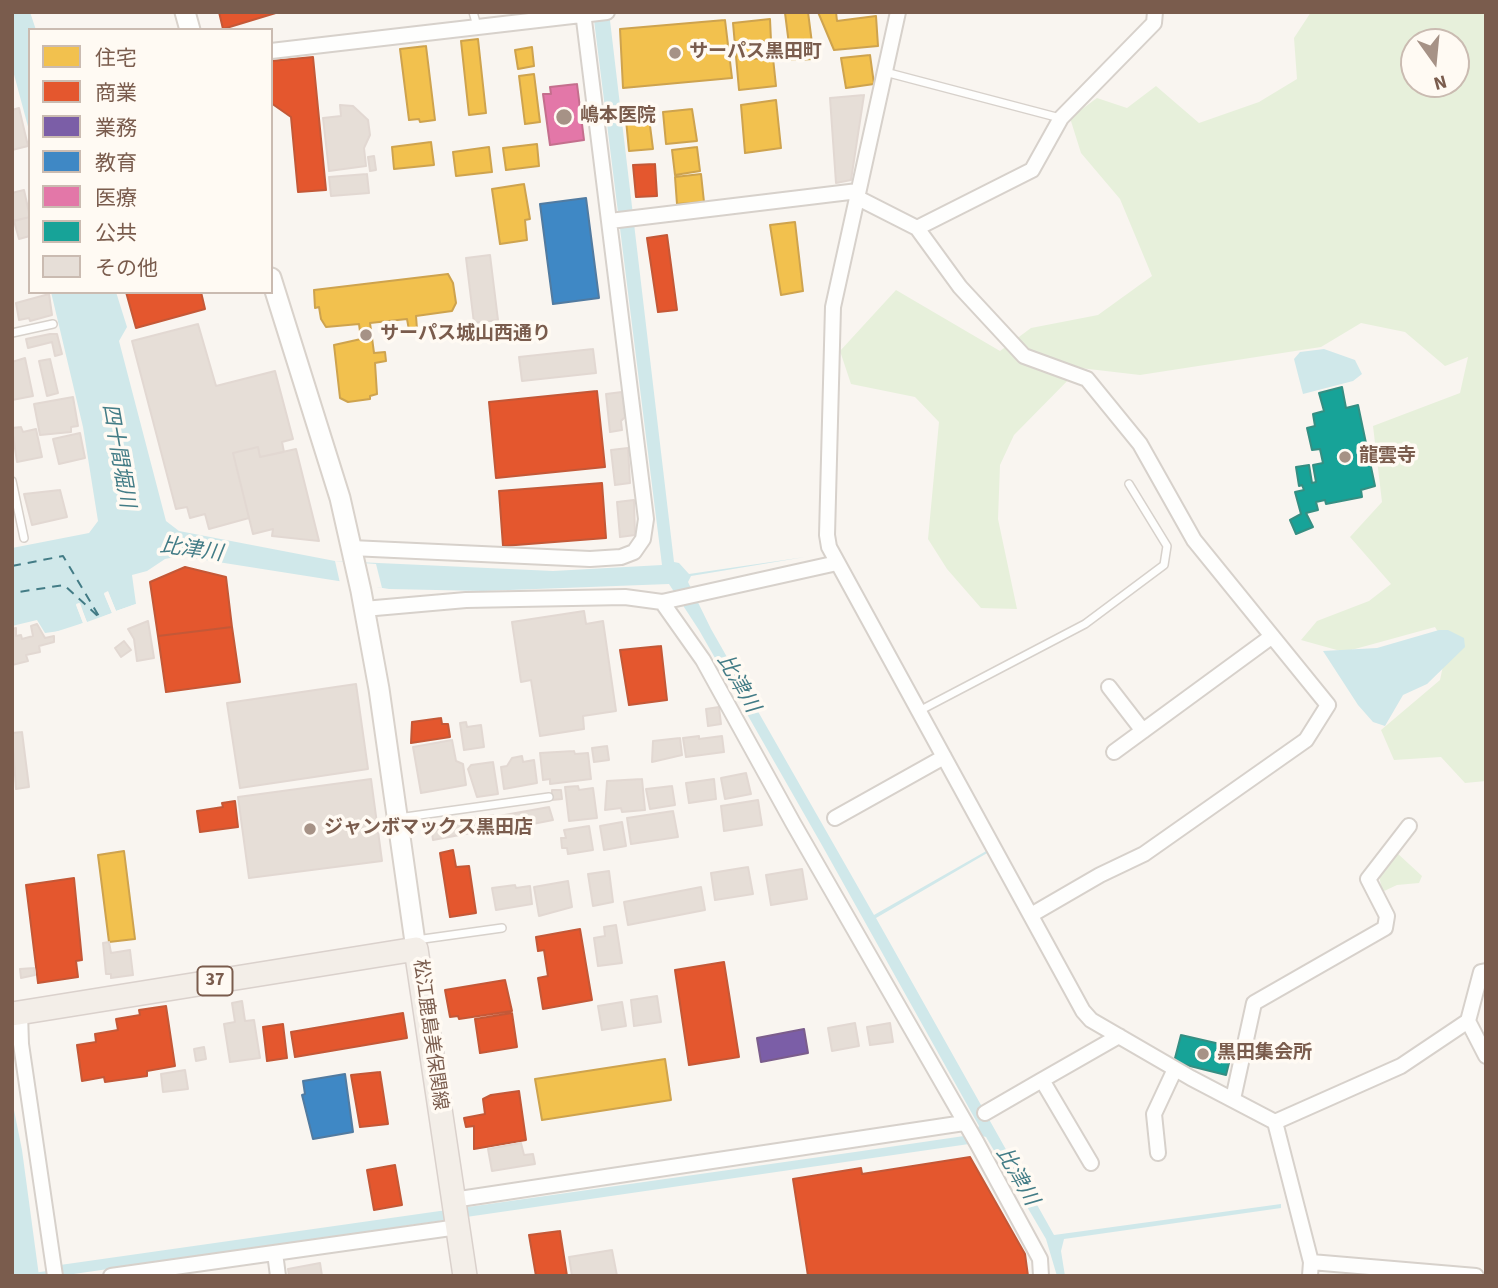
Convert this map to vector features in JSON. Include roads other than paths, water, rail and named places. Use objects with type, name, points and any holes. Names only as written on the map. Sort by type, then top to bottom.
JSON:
[{"type":"main road","name":"松江鹿島美保関線","points":[[16,1013],[415,945],[465,1276]]},
{"type":"street","points":[[273,51],[607,12]]},
{"type":"street","points":[[898,12],[833,307],[827,535],[837,563],[1083,1011],[1175,1069],[1275,1122],[1310,1269],[1476,1276]]},
{"type":"street","points":[[917,228],[1032,170],[1060,118],[1154,23],[1155,12]]},
{"type":"street","points":[[352,554],[574,559],[621,557],[640,546],[646,531],[646,519],[613,221],[586,13]]},
{"type":"street","points":[[613,221],[857,194],[917,228],[960,287],[1024,356],[1087,379],[1140,444],[1194,540],[1328,705],[1306,740],[1144,854],[1100,875],[1031,915]]},
{"type":"street","points":[[273,284],[308,389],[362,600],[415,945]]},
{"type":"street","points":[[362,600],[625,597],[668,600],[837,563]]},
{"type":"street","points":[[668,600],[977,1143],[1040,1259],[1041,1276]]},
{"type":"street","points":[[1114,752],[1271,637]]},
{"type":"street","points":[[1109,687],[1143,731]]},
{"type":"street","points":[[835,818],[944,757]]},
{"type":"street","points":[[1233,1099],[1254,1003],[1385,928],[1387,916],[1368,879],[1409,826]]},
{"type":"street","points":[[1275,1122],[1401,1066],[1468,1021],[1481,972],[1486,971]]},
{"type":"street","points":[[16,1013],[55,1271]]},
{"type":"street","points":[[1468,1021],[1486,1055]]},
{"type":"street","points":[[985,1113],[1119,1036]]},
{"type":"street","points":[[1158,1153],[1154,1114],[1175,1069]]},
{"type":"street","points":[[1042,1080],[1091,1163]]},
{"type":"street","points":[[111,1276],[177,1271],[456,1213],[966,1126]]},
{"type":"street","points":[[275,1252],[278,1276]]},
{"type":"lane","points":[[473,12],[477,27]]},
{"type":"lane","points":[[885,72],[1060,118]]},
{"type":"lane","points":[[12,333],[53,324]]},
{"type":"lane","points":[[12,481],[24,538]]},
{"type":"lane","points":[[919,712],[1085,624],[1164,565],[1167,546],[1129,484]]},
{"type":"lane","points":[[397,818],[549,797]]},
{"type":"lane","points":[[415,945],[502,928]]},
{"type":"water","points":[[12,12],[30,12],[35,28],[28,28],[28,127],[12,67]]},
{"type":"water","points":[[593,12],[609,12],[674,562],[679,563],[689,574],[805,557],[691,576],[688,582],[711,629],[874,915],[988,850],[989,852],[876,918],[1054,1235],[1281,1204],[1281,1208],[1064,1239],[1061,1251],[1065,1276],[1057,1276],[1046,1239],[986,1137],[982,1136],[969,1144],[60,1276],[53,1266],[964,1136],[977,1130],[979,1126],[699,630],[669,584],[483,591],[389,589],[180,556],[165,559],[147,571],[132,575],[136,604],[116,611],[108,592],[104,594],[112,613],[87,623],[80,603],[76,605],[83,623],[67,630],[45,633],[37,620],[12,626],[12,548],[89,533],[98,521],[83,427],[51,294],[117,294],[127,327],[119,341],[166,521],[179,531],[335,561],[553,571],[662,565]]},
{"type":"water","points":[[1324,349],[1355,360],[1362,374],[1353,381],[1303,394],[1294,359],[1300,352]]},
{"type":"water","points":[[1439,630],[1448,630],[1464,638],[1465,647],[1427,684],[1403,695],[1385,726],[1373,722],[1358,705],[1323,651],[1377,648]]},
{"type":"water","points":[[12,1100],[22,1150],[39,1276],[12,1276]]},
{"type":"waterway","points":[[30,1276],[51,1273]]},
{"type":"place","name":"サーパス黒田町","points":[[675,53]]},
{"type":"place","name":"嶋本医院","points":[[564,117]]},
{"type":"place","name":"サーパス城山西通り","points":[[366,335]]},
{"type":"place","name":"龍雲寺","points":[[1345,457]]},
{"type":"place","name":"ジャンボマックス黒田店","points":[[310,829]]},
{"type":"place","name":"黒田集会所","points":[[1203,1054]]},
{"type":"water label","name":"四十間堀川","points":[[117,456]]},
{"type":"water label","name":"比津川","points":[[191,551]]},
{"type":"water label","name":"比津川","points":[[737,684]]},
{"type":"water label","name":"比津川","points":[[1016,1177]]}]
